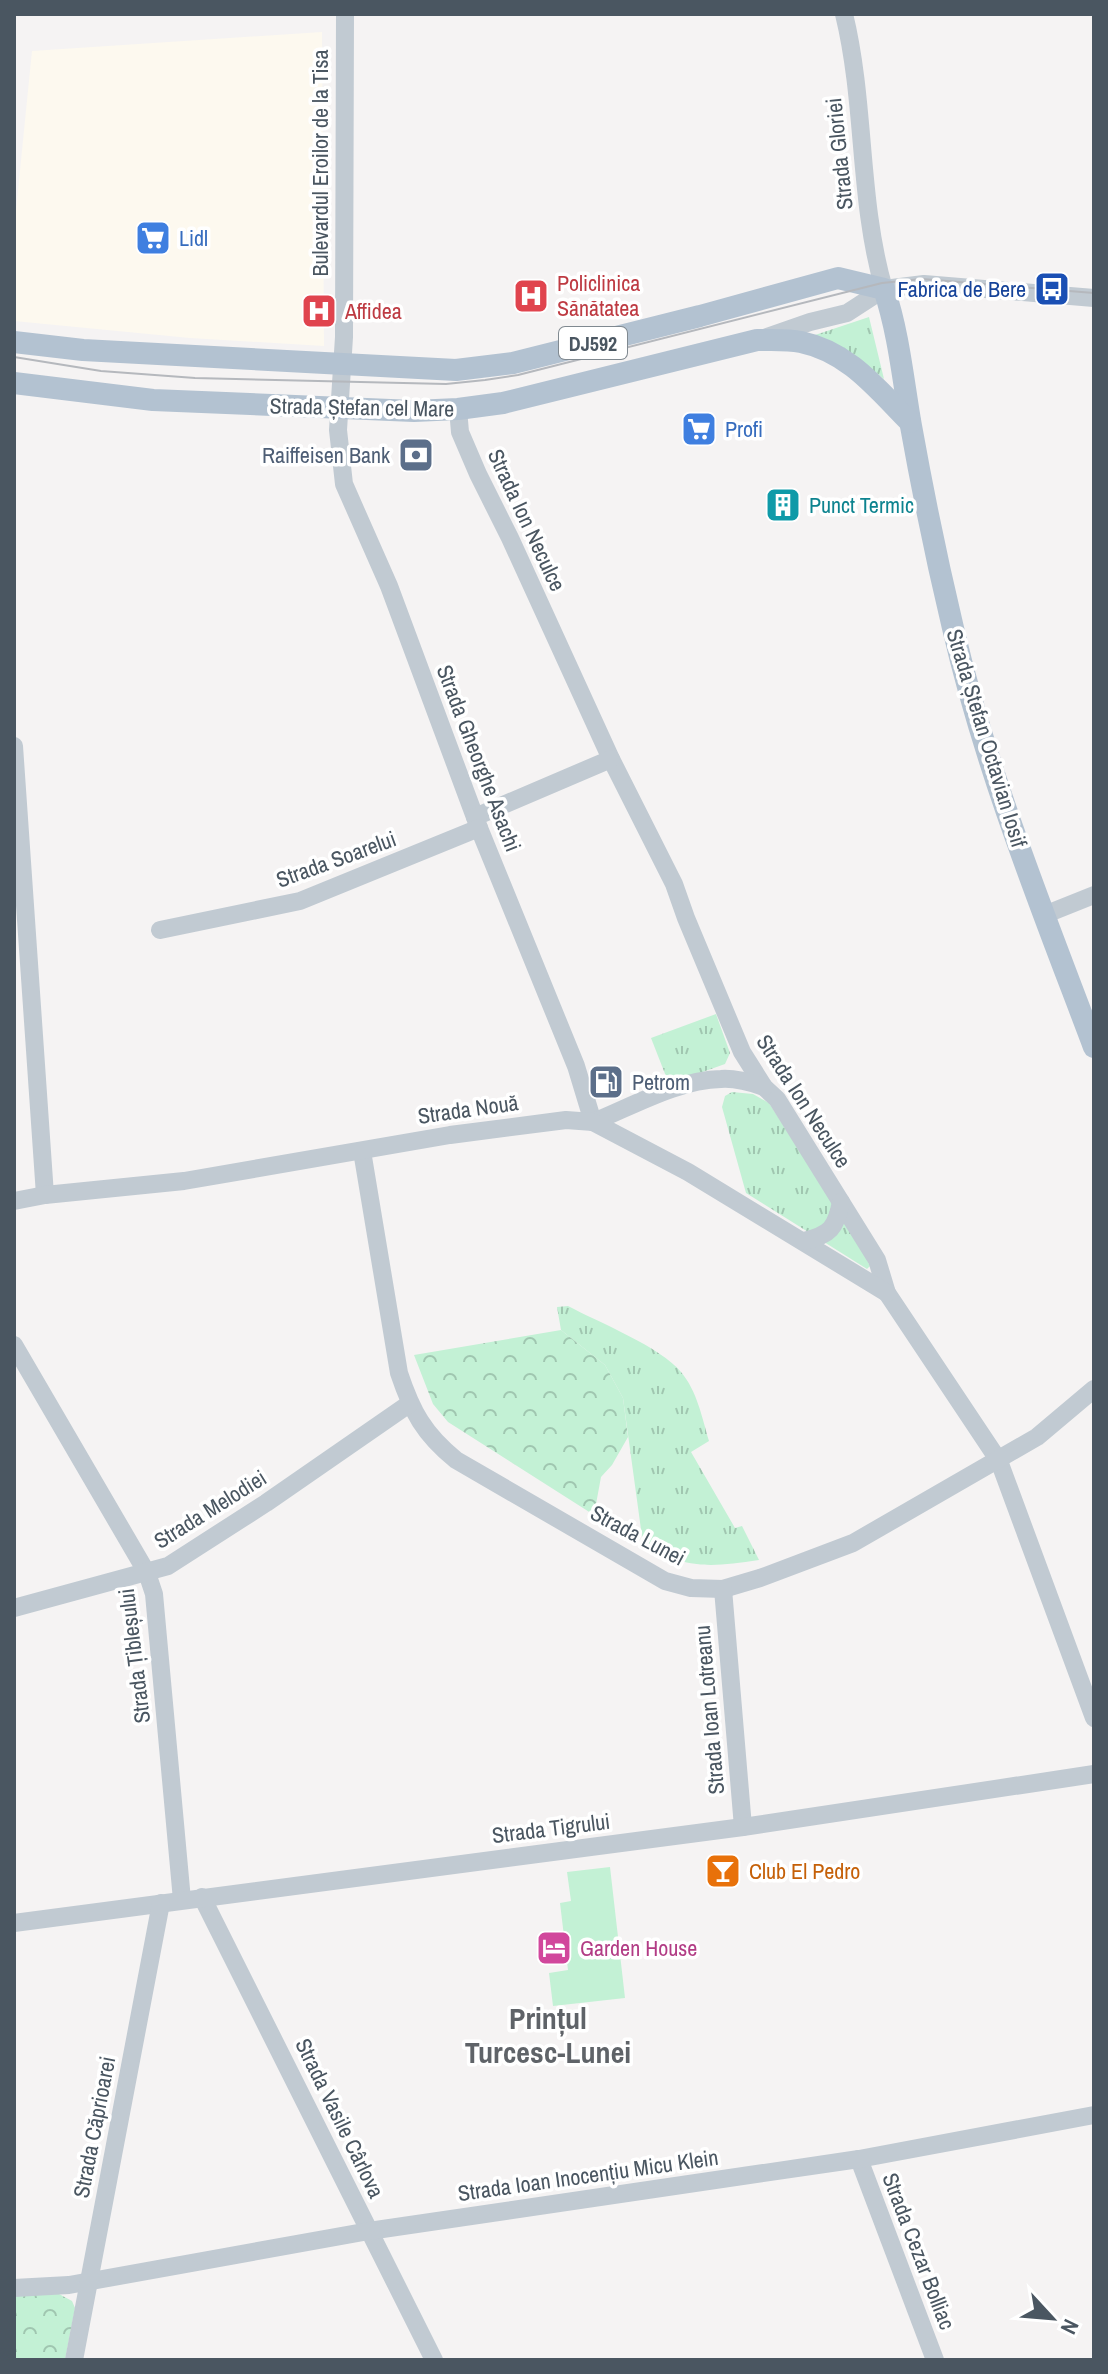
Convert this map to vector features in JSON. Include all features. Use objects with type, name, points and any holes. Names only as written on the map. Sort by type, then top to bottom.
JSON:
[{"type":"main road","name":"Strada Ștefan cel Mare","points":[[14,342],[83,350],[432,370],[485,367],[580,347],[838,278],[884,289]]},
{"type":"main road","name":"Strada Ștefan Octavian Iosif","points":[[884,289],[903,367],[910,422],[954,631],[985,744],[1094,1047]]},
{"type":"main road","name":"Strada Ștefan cel Mare","points":[[14,383],[153,400],[339,408],[458,409],[503,403],[757,340]]},
{"type":"main road","name":"DJ592","points":[[757,340],[799,341],[826,349],[865,375],[910,422]]},
{"type":"street","name":"Bulevardul Eroilor de la Tisa","points":[[339,408],[345,14]]},
{"type":"street","name":"Strada Gloriei","points":[[845,17],[853,53],[873,252],[884,289]]},
{"type":"street","name":"Strada Ștefan cel Mare","points":[[757,340],[847,313],[884,289],[924,284],[1094,298]]},
{"type":"street","name":"Strada Gheorghe Asachi","points":[[339,408],[339,456],[344,484],[389,586],[477,823],[576,1066],[593,1122]]},
{"type":"street","name":"Strada Ion Neculce","points":[[458,409],[460,432],[478,474],[611,759],[674,884],[742,1052],[764,1087],[777,1099],[877,1260],[887,1293],[999,1461],[1094,1718]]},
{"type":"street","points":[[14,746],[45,1195]]},
{"type":"street","name":"Strada Soarelui","points":[[160,930],[300,901],[477,823],[611,759]]},
{"type":"street","points":[[1044,915],[1094,895]]},
{"type":"street","points":[[722,1079],[734,1071],[742,1052]]},
{"type":"street","points":[[593,1122],[667,1092],[708,1080],[741,1080],[764,1087]]},
{"type":"street","name":"Strada Nouă","points":[[14,1201],[184,1181],[450,1135],[566,1120],[593,1122],[688,1172],[887,1293]]},
{"type":"street","name":"Strada Lunei","points":[[362,1151],[392,1346],[409,1404],[428,1436],[469,1467],[665,1581],[691,1588],[723,1589],[853,1543],[1037,1437],[1094,1389]]},
{"type":"street","points":[[804,1241],[826,1234],[838,1216],[841,1202]]},
{"type":"street","name":"Strada Țibleșului","points":[[14,1345],[147,1573],[157,1615],[182,1900]]},
{"type":"street","name":"Strada Melodiei","points":[[14,1608],[168,1566],[409,1404]]},
{"type":"street","name":"Strada Ioan Lotreanu","points":[[723,1589],[743,1827]]},
{"type":"street","name":"Strada Tigrului","points":[[14,1923],[743,1827],[1094,1774]]},
{"type":"street","name":"Strada Vasile Cârlova","points":[[202,1897],[434,2360]]},
{"type":"street","name":"Strada Căprioarei","points":[[74,2360],[161,1903]]},
{"type":"street","name":"Strada Ioan Inocențiu Micu Klein","points":[[14,2288],[89,2282],[369,2231],[859,2159],[1094,2115]]},
{"type":"street","name":"Strada Cezar Bolliac","points":[[859,2159],[935,2360]]},
{"type":"shaded area","points":[[322,32],[324,346],[190,338],[14,321],[14,230],[32,51]]},
{"type":"green space","points":[[869,317],[884,379],[864,363],[815,335]]},
{"type":"green space","points":[[716,1014],[730,1053],[725,1064],[669,1084],[651,1038]]},
{"type":"green space","points":[[732,1092],[753,1094],[769,1103],[860,1245],[870,1266],[867,1269],[746,1193],[722,1107],[725,1096]]},
{"type":"green space","points":[[568,1306],[659,1353],[687,1379],[709,1441],[691,1452],[735,1528],[742,1526],[759,1560],[700,1564],[673,1558],[643,1544],[623,1398],[605,1365],[561,1330],[557,1307]]},
{"type":"green space","points":[[561,1330],[605,1365],[623,1398],[628,1437],[612,1465],[601,1477],[594,1515],[448,1422],[433,1404],[414,1355]]},
{"type":"green space","points":[[610,1867],[625,1998],[553,2006],[549,1973],[568,1970],[560,1903],[571,1901],[567,1872]]},
{"type":"green space","points":[[14,2294],[59,2294],[72,2301],[75,2308],[65,2360],[14,2360]]},
{"type":"tram line","points":[[14,357],[101,371],[195,378],[446,384],[518,375],[882,283],[922,279],[1094,293]]},
{"type":"place","name":"Lidl","points":[[153,238]]},
{"type":"place","name":"Fabrica de Bere","points":[[1052,289]]},
{"type":"place","name":"Policlinica Sănătatea","points":[[531,296]]},
{"type":"place","name":"Affidea","points":[[319,311]]},
{"type":"place","name":"Profi","points":[[699,429]]},
{"type":"place","name":"Raiffeisen Bank","points":[[416,455]]},
{"type":"place","name":"Punct Termic","points":[[783,505]]},
{"type":"place","name":"Petrom","points":[[606,1082]]},
{"type":"place","name":"Club El Pedro","points":[[723,1871]]},
{"type":"place","name":"Garden House","points":[[554,1948]]},
{"type":"district","name":"Prințul Turcesc-Lunei","points":[[548,2035]]}]
